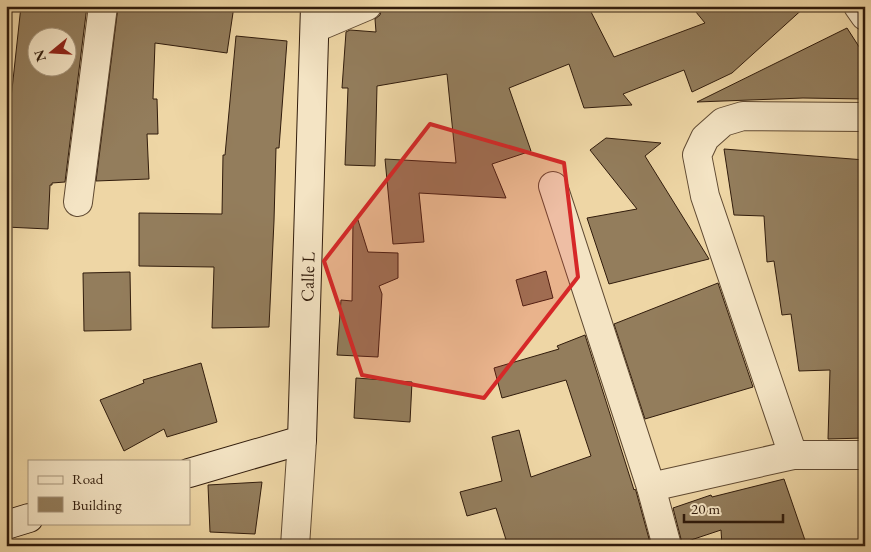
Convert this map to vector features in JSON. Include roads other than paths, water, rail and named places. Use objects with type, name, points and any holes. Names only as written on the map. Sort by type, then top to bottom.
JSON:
[{"type":"street","points":[[78,202],[102,6]]},
{"type":"street","points":[[315,17],[367,6]]},
{"type":"street","points":[[858,6],[865,16]]},
{"type":"street","name":"Calle L","points":[[295,546],[302,440],[315,17]]},
{"type":"street","points":[[793,455],[705,196],[697,156],[705,138],[723,122],[744,116],[865,117]]},
{"type":"street","points":[[553,186],[651,487],[667,546]]},
{"type":"street","points":[[190,473],[302,440]]},
{"type":"street","points":[[651,487],[793,455],[865,455]]}]
